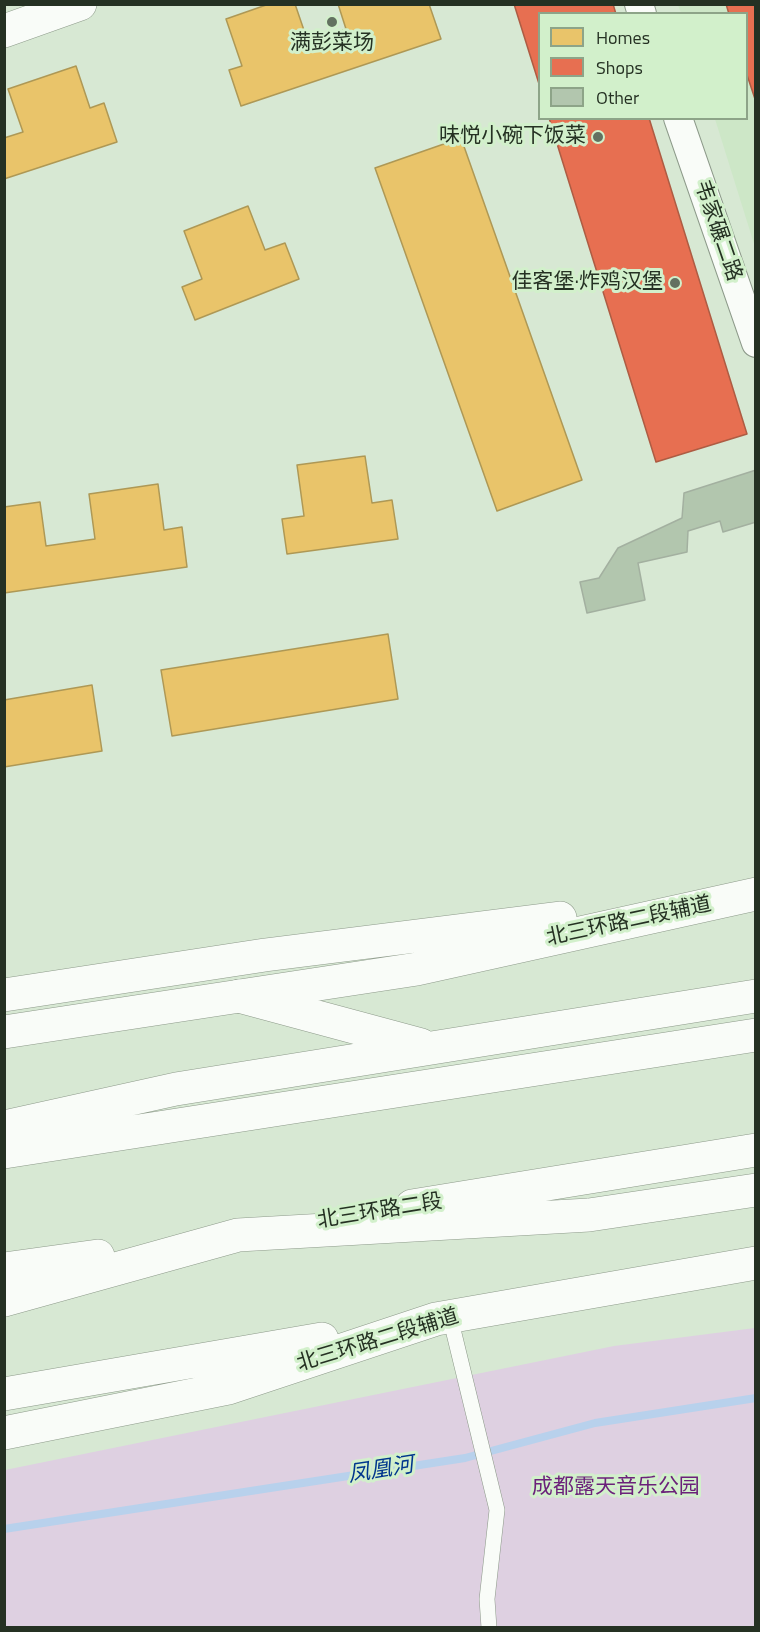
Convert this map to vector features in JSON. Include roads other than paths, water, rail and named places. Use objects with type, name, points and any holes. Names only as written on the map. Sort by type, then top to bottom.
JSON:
[{"type":"main road","points":[[4,31],[80,4]]},
{"type":"main road","points":[[4,995],[265,955],[756,894]]},
{"type":"main road","name":"北三环路二段辅道","points":[[4,1032],[417,969],[756,894]]},
{"type":"main road","points":[[239,996],[431,1048]]},
{"type":"main road","points":[[4,1127],[176,1089],[756,996]]},
{"type":"main road","points":[[4,1152],[756,1035]]},
{"type":"main road","name":"北三环路二段","points":[[4,1269],[238,1235],[756,1150]]},
{"type":"main road","points":[[4,1300],[238,1235],[589,1215],[756,1190]]},
{"type":"main road","name":"北三环路二段辅道","points":[[4,1433],[228,1388],[443,1318],[756,1263]]},
{"type":"main road","points":[[4,1394],[443,1318]]},
{"type":"street","name":"韦家碾二路","points":[[679,120],[756,343]]},
{"type":"lane","points":[[443,1318],[479,1435],[497,1510],[487,1599],[489,1628]]},
{"type":"waterway","name":"凤凰河","points":[[4,1529],[465,1458],[595,1423],[756,1398]]},
{"type":"place","name":"满彭菜场","points":[[332,22]]},
{"type":"place","name":"味悦小碗下饭菜","points":[[598,137]]},
{"type":"place","name":"佳客堡·炸鸡汉堡","points":[[675,283]]},
{"type":"park label","name":"成都露天音乐公园","points":[[616,1488]]}]
